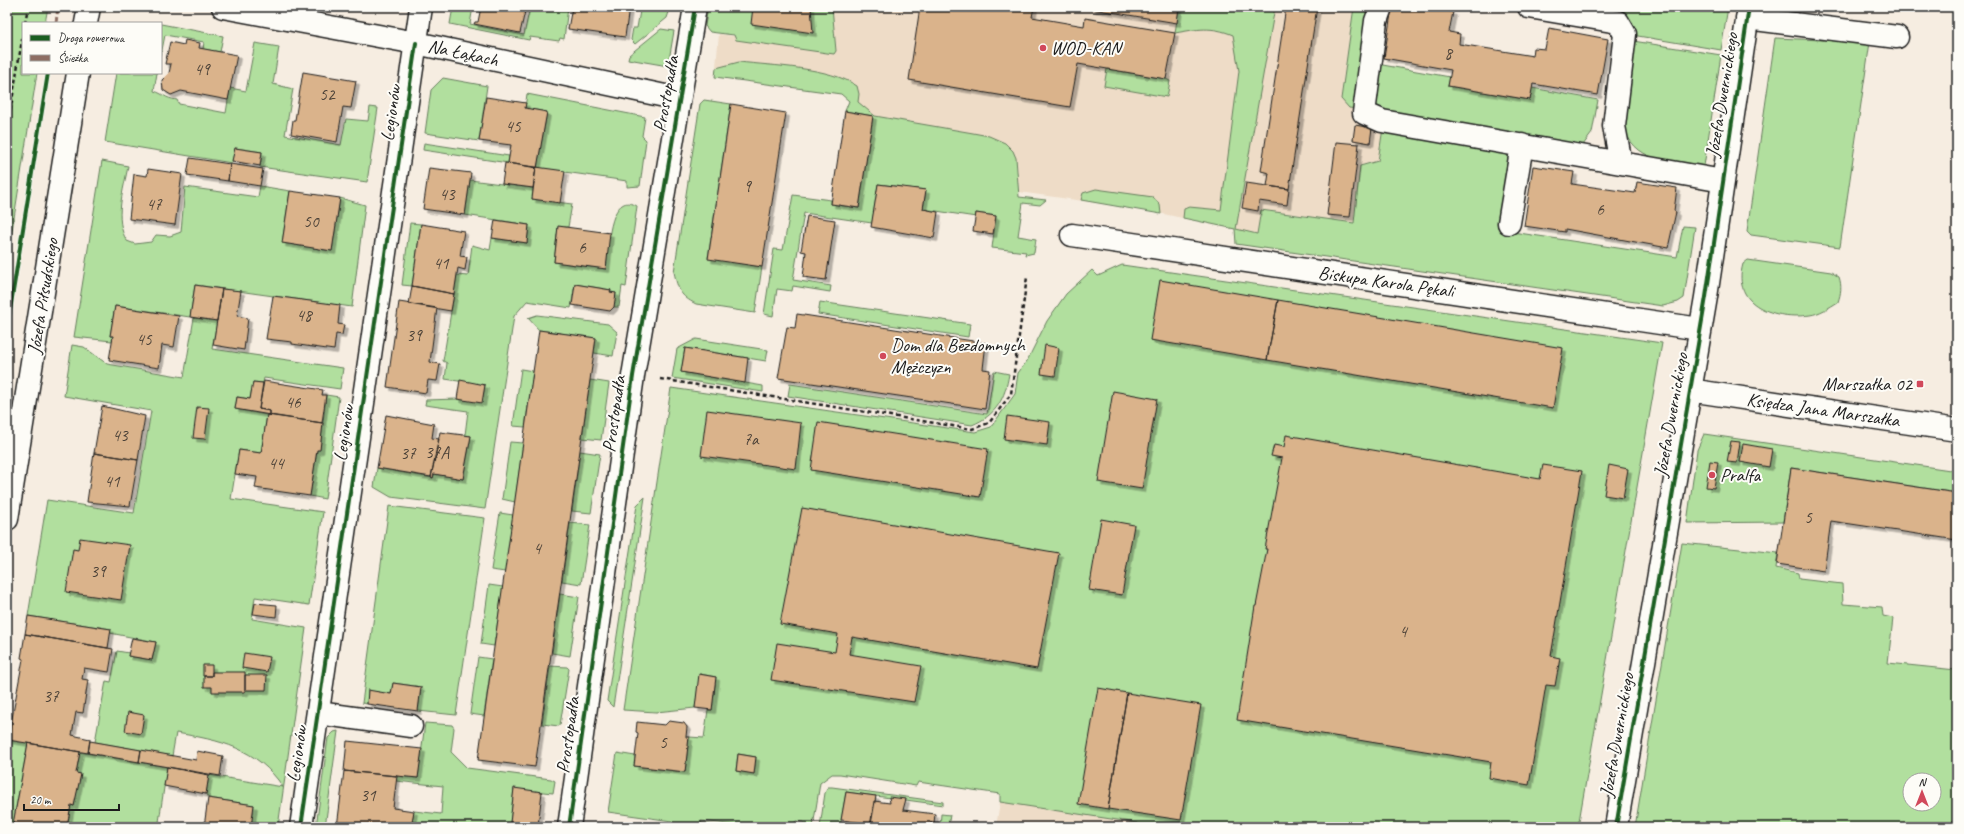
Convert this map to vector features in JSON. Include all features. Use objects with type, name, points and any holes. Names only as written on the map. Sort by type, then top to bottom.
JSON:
[{"type":"street","points":[[86,22],[89,7]]},
{"type":"street","name":"Na Łąkach","points":[[223,7],[416,43],[679,99]]},
{"type":"street","name":"Legionów","points":[[301,827],[421,7]]},
{"type":"street","name":"Prostopadła","points":[[569,827],[633,376],[694,7]]},
{"type":"street","points":[[1381,7],[1376,20],[1364,113],[1382,121],[1723,181]]},
{"type":"street","points":[[1529,7],[1618,22],[1625,34],[1614,126],[1621,163]]},
{"type":"street","points":[[1748,13],[1897,37]]},
{"type":"street","name":"Józefa Dwernickiego","points":[[1616,827],[1700,328],[1748,13]]},
{"type":"street","name":"Józefa Piłsudskiego","points":[[7,519],[78,74]]},
{"type":"street","points":[[1510,223],[1522,145]]},
{"type":"street","name":"Biskupa Karola Pękali","points":[[1072,235],[1700,328]]},
{"type":"street","name":"Księdza Jana Marszałka","points":[[1689,390],[1957,430]]},
{"type":"street","points":[[318,713],[411,726]]},
{"type":"path","points":[[25,22],[28,7]]},
{"type":"path","points":[[7,131],[22,40]]},
{"type":"path","points":[[633,376],[972,429],[989,423],[1011,394],[1027,277]]},
{"type":"shaded area","points":[[832,7],[1354,7],[1341,99],[1383,128],[1378,161],[1360,166],[1354,223],[1261,210],[1257,234],[1140,209],[1019,192],[1017,167],[894,131],[873,116],[845,111],[849,101],[841,94],[715,77],[719,34],[836,51]]},
{"type":"shaded area","points":[[1000,802],[1105,817],[1163,827],[996,827]]},
{"type":"green space","points":[[7,7],[48,7],[45,22],[22,22],[22,74],[37,74],[7,262]]},
{"type":"green space","points":[[453,7],[473,7],[470,24],[524,35],[530,7],[568,7],[564,39],[560,38],[559,41],[530,37],[529,40],[450,24]]},
{"type":"green space","points":[[633,7],[669,12],[667,18],[635,44],[631,40],[633,28],[637,28],[640,11],[633,9]]},
{"type":"green space","points":[[708,7],[832,7],[836,51],[834,54],[736,40],[734,35],[710,32],[705,26]]},
{"type":"green space","points":[[1179,7],[1275,7],[1236,229],[1257,234],[1261,210],[1354,223],[1360,166],[1378,161],[1383,128],[1513,153],[1499,230],[1677,257],[1683,226],[1695,227],[1684,298],[1678,302],[1663,306],[1236,244],[1235,229],[1183,218],[1184,209],[1189,207],[1221,210],[1239,71],[1233,35],[1211,29],[1191,30],[1175,33]]},
{"type":"green space","points":[[1354,7],[1374,7],[1358,109],[1349,108],[1341,99]]},
{"type":"green space","points":[[1574,7],[1728,7],[1721,50],[1632,35]]},
{"type":"green space","points":[[162,24],[223,36],[220,52],[203,49],[204,42],[165,35],[162,50]]},
{"type":"green space","points":[[661,29],[674,31],[668,66],[628,59],[629,55]]},
{"type":"green space","points":[[1775,38],[1870,42],[1840,247],[1751,235],[1747,231]]},
{"type":"green space","points":[[1633,41],[1721,55],[1704,166],[1654,158],[1635,146],[1628,136],[1622,123]]},
{"type":"green space","points":[[255,43],[279,47],[273,84],[293,89],[285,135],[341,145],[346,119],[368,121],[370,107],[378,108],[367,182],[260,167],[262,152],[235,148],[232,163],[105,142],[116,74],[157,74],[154,91],[177,100],[179,104],[226,113],[230,88],[246,91]]},
{"type":"green space","points":[[739,62],[800,68],[832,75],[857,86],[859,94],[858,102],[875,116],[989,136],[1005,143],[1013,151],[1016,158],[1019,197],[1046,200],[1040,205],[1023,203],[1018,236],[1036,239],[1034,253],[1025,255],[1026,252],[992,248],[996,216],[976,213],[976,217],[923,209],[926,190],[878,184],[872,223],[804,213],[793,280],[831,286],[830,292],[793,286],[792,291],[777,289],[773,316],[764,314],[774,249],[783,250],[793,195],[831,200],[831,204],[859,208],[873,116],[845,111],[849,101],[841,94],[715,77],[716,68]]},
{"type":"green space","points":[[1377,64],[1450,77],[1448,86],[1530,100],[1532,88],[1598,100],[1592,133],[1583,145],[1574,148],[1374,111]]},
{"type":"green space","points":[[1107,69],[1166,79],[1170,81],[1167,97],[1104,86]]},
{"type":"green space","points":[[443,78],[487,86],[479,141],[425,133],[431,90]]},
{"type":"green space","points":[[527,94],[645,117],[642,136],[646,140],[640,186],[627,187],[627,181],[537,168],[547,112],[525,108]]},
{"type":"green space","points":[[704,100],[731,104],[708,258],[762,267],[755,313],[696,304],[680,292],[675,278],[674,272],[700,104]]},
{"type":"green space","points":[[424,143],[509,156],[508,163],[423,150]]},
{"type":"green space","points":[[102,161],[128,166],[122,194],[120,214],[123,232],[127,241],[135,244],[151,242],[156,235],[170,236],[181,232],[185,187],[258,197],[260,186],[290,191],[282,243],[332,251],[340,198],[365,205],[352,307],[195,285],[190,317],[115,306],[110,336],[113,336],[112,341],[74,337]]},
{"type":"green space","points":[[470,180],[533,188],[532,199],[572,204],[568,227],[558,227],[554,262],[606,269],[611,225],[615,214],[620,206],[627,203],[637,206],[626,287],[622,286],[619,307],[614,307],[616,293],[610,292],[611,290],[575,284],[571,308],[527,301],[514,316],[485,509],[391,497],[374,487],[377,468],[433,478],[434,474],[463,479],[471,436],[465,435],[468,411],[425,405],[426,400],[457,399],[482,402],[485,385],[445,379],[447,363],[443,361],[457,275],[468,276],[472,245],[490,250],[492,238],[527,243],[529,225],[465,215]]},
{"type":"green space","points":[[1096,189],[1153,197],[1160,205],[1161,214],[1081,200],[1083,193]]},
{"type":"green space","points":[[410,223],[421,224],[412,286],[402,285]]},
{"type":"green space","points":[[1748,260],[1831,272],[1839,277],[1841,283],[1838,302],[1817,313],[1797,316],[1771,312],[1759,307],[1750,300],[1744,290],[1741,278],[1743,264]]},
{"type":"green space","points":[[1122,265],[1662,343],[1578,827],[1136,827],[1137,823],[1000,802],[1000,794],[918,782],[916,786],[840,774],[832,774],[820,783],[813,827],[806,826],[804,822],[796,821],[789,827],[755,827],[701,821],[701,823],[729,827],[671,827],[672,821],[608,812],[617,753],[635,756],[634,766],[685,772],[689,737],[704,738],[708,710],[712,710],[716,677],[700,674],[695,708],[656,712],[623,710],[671,388],[975,432],[991,427],[1015,394],[1018,373],[1027,361],[1047,321],[1066,294],[1092,270],[1098,276]],"holes":[[[738,754],[756,757],[754,773],[736,771]]]},
{"type":"green space","points":[[820,302],[970,324],[968,337],[818,314]]},
{"type":"green space","points":[[537,315],[608,324],[617,332],[613,356],[594,353],[596,338],[539,330],[528,318]]},
{"type":"green space","points":[[194,318],[217,321],[212,349],[343,368],[340,389],[264,378],[263,383],[253,382],[250,399],[237,397],[235,409],[267,415],[261,453],[239,450],[231,499],[323,512],[309,605],[255,597],[252,619],[306,628],[278,827],[251,827],[254,805],[208,798],[206,794],[209,775],[283,787],[262,763],[236,748],[208,739],[176,733],[172,756],[95,742],[106,681],[111,682],[117,651],[129,653],[128,656],[152,660],[156,642],[110,633],[111,629],[28,616],[47,500],[134,513],[151,411],[64,396],[72,345],[84,347],[107,364],[184,377]]},
{"type":"green space","points":[[696,339],[768,350],[766,361],[685,348],[681,372],[763,386],[763,392],[672,378],[677,349]]},
{"type":"green space","points":[[521,369],[533,371],[525,427],[513,426]]},
{"type":"green space","points":[[994,371],[1009,374],[1005,391],[994,411],[981,421],[972,425],[788,396],[790,384],[987,414]]},
{"type":"green space","points":[[590,380],[609,383],[601,440],[582,438]]},
{"type":"green space","points":[[326,395],[339,397],[325,499],[310,496],[317,450],[320,449]]},
{"type":"green space","points":[[1704,434],[1957,471],[1957,493],[1791,468],[1783,522],[1687,523],[1697,450]]},
{"type":"green space","points":[[510,442],[523,443],[515,502],[502,499]]},
{"type":"green space","points":[[580,451],[600,454],[591,513],[572,511]]},
{"type":"green space","points":[[645,497],[613,707],[607,701],[637,505]]},
{"type":"green space","points":[[389,506],[485,518],[456,715],[418,711],[421,687],[393,683],[391,694],[368,691],[367,704],[362,703]]},
{"type":"green space","points":[[500,513],[513,515],[505,572],[491,570]]},
{"type":"green space","points":[[570,523],[590,525],[581,584],[562,581]]},
{"type":"green space","points":[[1682,543],[1778,553],[1776,568],[1798,573],[1799,579],[1842,584],[1843,604],[1882,607],[1883,616],[1893,618],[1888,663],[1956,670],[1957,662],[1957,827],[1635,827]]},
{"type":"green space","points":[[489,585],[503,587],[494,646],[481,644]]},
{"type":"green space","points":[[560,594],[579,597],[570,656],[552,653]]},
{"type":"green space","points":[[478,657],[492,659],[484,716],[470,714]]},
{"type":"green space","points":[[550,666],[567,667],[569,669],[559,726],[542,724]]},
{"type":"green space","points":[[425,723],[452,725],[454,728],[451,752],[467,768],[551,779],[555,781],[553,793],[514,789],[510,823],[541,827],[411,827],[414,811],[441,814],[443,786],[396,781],[397,776],[418,778]]},
{"type":"green space","points":[[338,731],[325,827],[316,827],[328,738],[334,732]]},
{"type":"green space","points":[[8,740],[28,743],[13,824],[30,827],[7,827]]},
{"type":"green space","points":[[80,752],[167,767],[159,822],[189,827],[67,827],[71,805],[74,806],[80,774],[76,773]]},
{"type":"green space","points":[[828,787],[943,802],[943,805],[846,792],[840,827],[820,827],[825,793]]},
{"type":"green space","points":[[941,814],[950,815],[948,827],[940,827]]},
{"type":"building","points":[[481,7],[526,7],[520,33],[474,24],[475,22],[478,22]]},
{"type":"building","points":[[572,7],[629,7],[625,37],[568,29]]},
{"type":"building","points":[[753,7],[811,7],[813,33],[751,24]]},
{"type":"building","name":"WOD-KAN","points":[[920,7],[1034,7],[1032,17],[1084,26],[1085,18],[1175,33],[1166,79],[1078,64],[1070,107],[909,80]]},
{"type":"building","points":[[1092,7],[1179,7],[1177,23],[1092,9]]},
{"type":"building","points":[[1286,7],[1317,7],[1289,189],[1267,186],[1269,173],[1261,171]]},
{"type":"building","points":[[1392,7],[1423,7],[1453,12],[1449,32],[1460,34],[1459,44],[1533,56],[1534,48],[1545,49],[1549,28],[1608,39],[1598,95],[1533,84],[1530,100],[1448,86],[1451,70],[1384,58]]},
{"type":"building","points":[[185,40],[200,43],[199,48],[237,55],[228,100],[181,91],[171,95],[163,90],[162,80],[169,73],[171,64],[165,64],[170,42],[184,45]]},
{"type":"building","points":[[303,72],[356,81],[351,108],[343,107],[337,142],[291,134],[293,120],[295,120]]},
{"type":"building","points":[[486,97],[526,103],[525,108],[547,112],[537,168],[508,163],[511,145],[479,141]]},
{"type":"building","points":[[731,104],[786,113],[762,267],[708,259]]},
{"type":"building","points":[[845,111],[873,116],[859,208],[831,204]]},
{"type":"building","points":[[1355,125],[1372,128],[1370,143],[1353,140]]},
{"type":"building","points":[[1336,142],[1359,144],[1350,217],[1327,215]]},
{"type":"building","points":[[235,148],[262,152],[260,166],[232,161]]},
{"type":"building","points":[[190,158],[230,164],[228,181],[187,175]]},
{"type":"building","points":[[505,163],[536,167],[533,188],[502,184]]},
{"type":"building","points":[[230,164],[263,169],[260,186],[228,181]]},
{"type":"building","points":[[1533,166],[1574,172],[1572,184],[1635,193],[1637,182],[1677,188],[1674,211],[1676,212],[1668,248],[1565,229],[1565,232],[1524,226]]},
{"type":"building","points":[[536,167],[565,171],[560,203],[532,199]]},
{"type":"building","points":[[429,168],[471,173],[465,215],[423,209]]},
{"type":"building","points":[[148,169],[182,174],[175,225],[129,219],[134,174],[147,176]]},
{"type":"building","points":[[1246,183],[1289,189],[1287,205],[1259,201],[1258,211],[1242,208]]},
{"type":"building","points":[[878,184],[926,190],[923,209],[938,212],[934,238],[871,227]]},
{"type":"building","points":[[290,191],[340,198],[332,251],[282,243]]},
{"type":"building","points":[[976,213],[996,216],[993,234],[973,231]]},
{"type":"building","points":[[807,216],[835,220],[826,280],[803,277],[806,252],[801,251]]},
{"type":"building","points":[[495,220],[529,225],[527,243],[492,238]]},
{"type":"building","points":[[421,224],[464,231],[460,256],[467,257],[465,270],[458,268],[454,294],[412,286]]},
{"type":"building","points":[[558,226],[610,233],[606,269],[554,262]]},
{"type":"building","points":[[1160,280],[1278,300],[1267,360],[1150,340]]},
{"type":"building","points":[[575,284],[611,290],[610,292],[616,293],[614,307],[610,311],[572,305]]},
{"type":"building","points":[[195,285],[222,289],[217,321],[190,317]]},
{"type":"building","points":[[412,286],[454,294],[451,311],[409,304]]},
{"type":"building","points":[[222,289],[241,291],[237,316],[248,318],[244,350],[213,345]]},
{"type":"building","points":[[273,296],[340,305],[338,324],[344,325],[342,335],[336,334],[334,350],[266,339]]},
{"type":"building","points":[[1278,300],[1563,348],[1553,408],[1267,360]]},
{"type":"building","points":[[399,302],[437,308],[430,362],[440,364],[437,381],[428,380],[426,393],[387,387]]},
{"type":"building","points":[[115,306],[179,316],[174,347],[162,345],[159,368],[109,360],[113,336],[110,336]]},
{"type":"building","name":"Dom dla Bezdomnych Mężczyzn","points":[[797,314],[986,343],[983,369],[990,370],[985,409],[778,378],[787,327],[795,328]]},
{"type":"building","points":[[539,330],[596,338],[535,767],[478,760]]},
{"type":"building","points":[[1045,345],[1059,348],[1055,376],[1041,374]]},
{"type":"building","points":[[685,348],[748,358],[745,383],[681,372]]},
{"type":"building","points":[[460,380],[485,385],[482,403],[457,399]]},
{"type":"building","points":[[264,381],[323,390],[322,395],[326,395],[322,423],[270,415],[270,411],[259,409]]},
{"type":"building","points":[[253,382],[263,383],[259,409],[270,411],[270,415],[235,409],[237,397],[250,399]]},
{"type":"building","points":[[1113,391],[1157,399],[1142,489],[1098,482]]},
{"type":"building","points":[[102,406],[145,416],[138,460],[94,453]]},
{"type":"building","points":[[197,407],[209,408],[205,439],[193,438]]},
{"type":"building","points":[[707,410],[801,423],[796,469],[701,456]]},
{"type":"building","points":[[267,415],[323,423],[320,450],[317,450],[310,496],[255,488],[257,477],[235,474],[239,450],[261,453]]},
{"type":"building","points":[[386,415],[434,424],[432,438],[439,439],[431,477],[377,468]]},
{"type":"building","points":[[1007,416],[1050,422],[1047,445],[1004,439]]},
{"type":"building","points":[[818,422],[988,449],[980,497],[811,470]]},
{"type":"building","points":[[440,432],[471,436],[463,479],[434,474],[433,478],[431,477]]},
{"type":"building","points":[[1286,435],[1540,479],[1543,465],[1582,471],[1551,656],[1560,658],[1555,686],[1546,685],[1529,785],[1489,778],[1491,762],[1237,720],[1255,606],[1267,549],[1265,549],[1282,458],[1271,456],[1274,445],[1284,447]]},
{"type":"building","points":[[1731,441],[1740,442],[1737,463],[1727,462]]},
{"type":"building","points":[[1743,444],[1772,449],[1769,467],[1740,462]]},
{"type":"building","points":[[94,453],[138,460],[130,506],[87,502]]},
{"type":"building","name":"Pralfa","points":[[1710,461],[1718,462],[1714,488],[1706,487]]},
{"type":"building","points":[[1609,465],[1628,469],[1623,498],[1604,495]]},
{"type":"building","points":[[1791,468],[1957,493],[1957,540],[1831,521],[1824,571],[1777,564]]},
{"type":"building","points":[[802,508],[1059,553],[1037,669],[852,637],[849,654],[921,666],[914,702],[771,680],[777,643],[835,652],[838,634],[780,624]]},
{"type":"building","points":[[1101,519],[1134,525],[1122,595],[1089,590]]},
{"type":"building","points":[[80,538],[130,545],[121,600],[66,592],[73,549],[78,550]]},
{"type":"building","points":[[255,603],[277,605],[276,617],[253,614]]},
{"type":"building","points":[[28,616],[111,629],[108,648],[25,634]]},
{"type":"building","points":[[25,634],[113,649],[109,672],[84,668],[82,679],[88,680],[83,713],[76,712],[72,735],[90,739],[88,753],[8,740],[23,659],[21,658]]},
{"type":"building","points":[[132,638],[156,642],[152,660],[128,656]]},
{"type":"building","points":[[244,653],[270,657],[267,672],[242,668]]},
{"type":"building","points":[[203,665],[212,665],[212,676],[203,676]]},
{"type":"building","points":[[212,672],[245,672],[245,692],[212,692],[212,687],[204,687],[204,676],[212,676]]},
{"type":"building","points":[[699,674],[716,677],[712,710],[695,708]]},
{"type":"building","points":[[245,675],[267,675],[266,690],[245,690]]},
{"type":"building","points":[[393,683],[421,687],[418,711],[367,704],[368,690],[391,694]]},
{"type":"building","points":[[1098,688],[1127,693],[1108,809],[1078,804]]},
{"type":"building","points":[[1127,693],[1201,705],[1181,820],[1108,809]]},
{"type":"building","points":[[128,712],[144,715],[141,734],[125,731]]},
{"type":"building","points":[[669,721],[684,723],[687,727],[686,737],[689,737],[685,772],[634,766],[638,733],[636,732],[637,722],[665,725]]},
{"type":"building","points":[[90,741],[141,750],[139,762],[88,753]]},
{"type":"building","points":[[347,741],[422,749],[418,778],[344,771]]},
{"type":"building","points":[[28,743],[80,752],[76,773],[81,774],[74,806],[71,805],[67,827],[30,827],[13,824]]},
{"type":"building","points":[[141,750],[196,760],[197,751],[223,756],[220,776],[139,762]]},
{"type":"building","points":[[738,754],[756,757],[754,774],[736,771]]},
{"type":"building","points":[[167,767],[209,775],[206,794],[164,786]]},
{"type":"building","points":[[344,771],[397,776],[393,808],[414,811],[411,827],[337,827]]},
{"type":"building","points":[[514,788],[542,792],[538,826],[510,823]]},
{"type":"building","points":[[846,792],[876,796],[871,824],[841,820]]},
{"type":"building","points":[[889,797],[906,799],[903,810],[935,814],[934,823],[931,822],[930,827],[870,827],[874,801],[890,803]]},
{"type":"building","points":[[208,798],[254,805],[251,827],[204,827]]},
{"type":"marked path","points":[[56,22],[58,7]]},
{"type":"cycle path","points":[[569,827],[633,376],[695,7]]},
{"type":"cycle path","points":[[1616,827],[1706,297],[1749,7]]},
{"type":"cycle path","points":[[301,827],[416,43]]},
{"type":"cycle path","points":[[7,329],[48,74]]},
{"type":"place","name":"WOD-KAN","points":[[1043,48]]},
{"type":"place","name":"Dom dla Bezdomnych Mężczyzn","points":[[883,356]]},
{"type":"place","name":"Marszałka 02","points":[[1920,384]]},
{"type":"place","name":"Pralfa","points":[[1712,475]]}]
